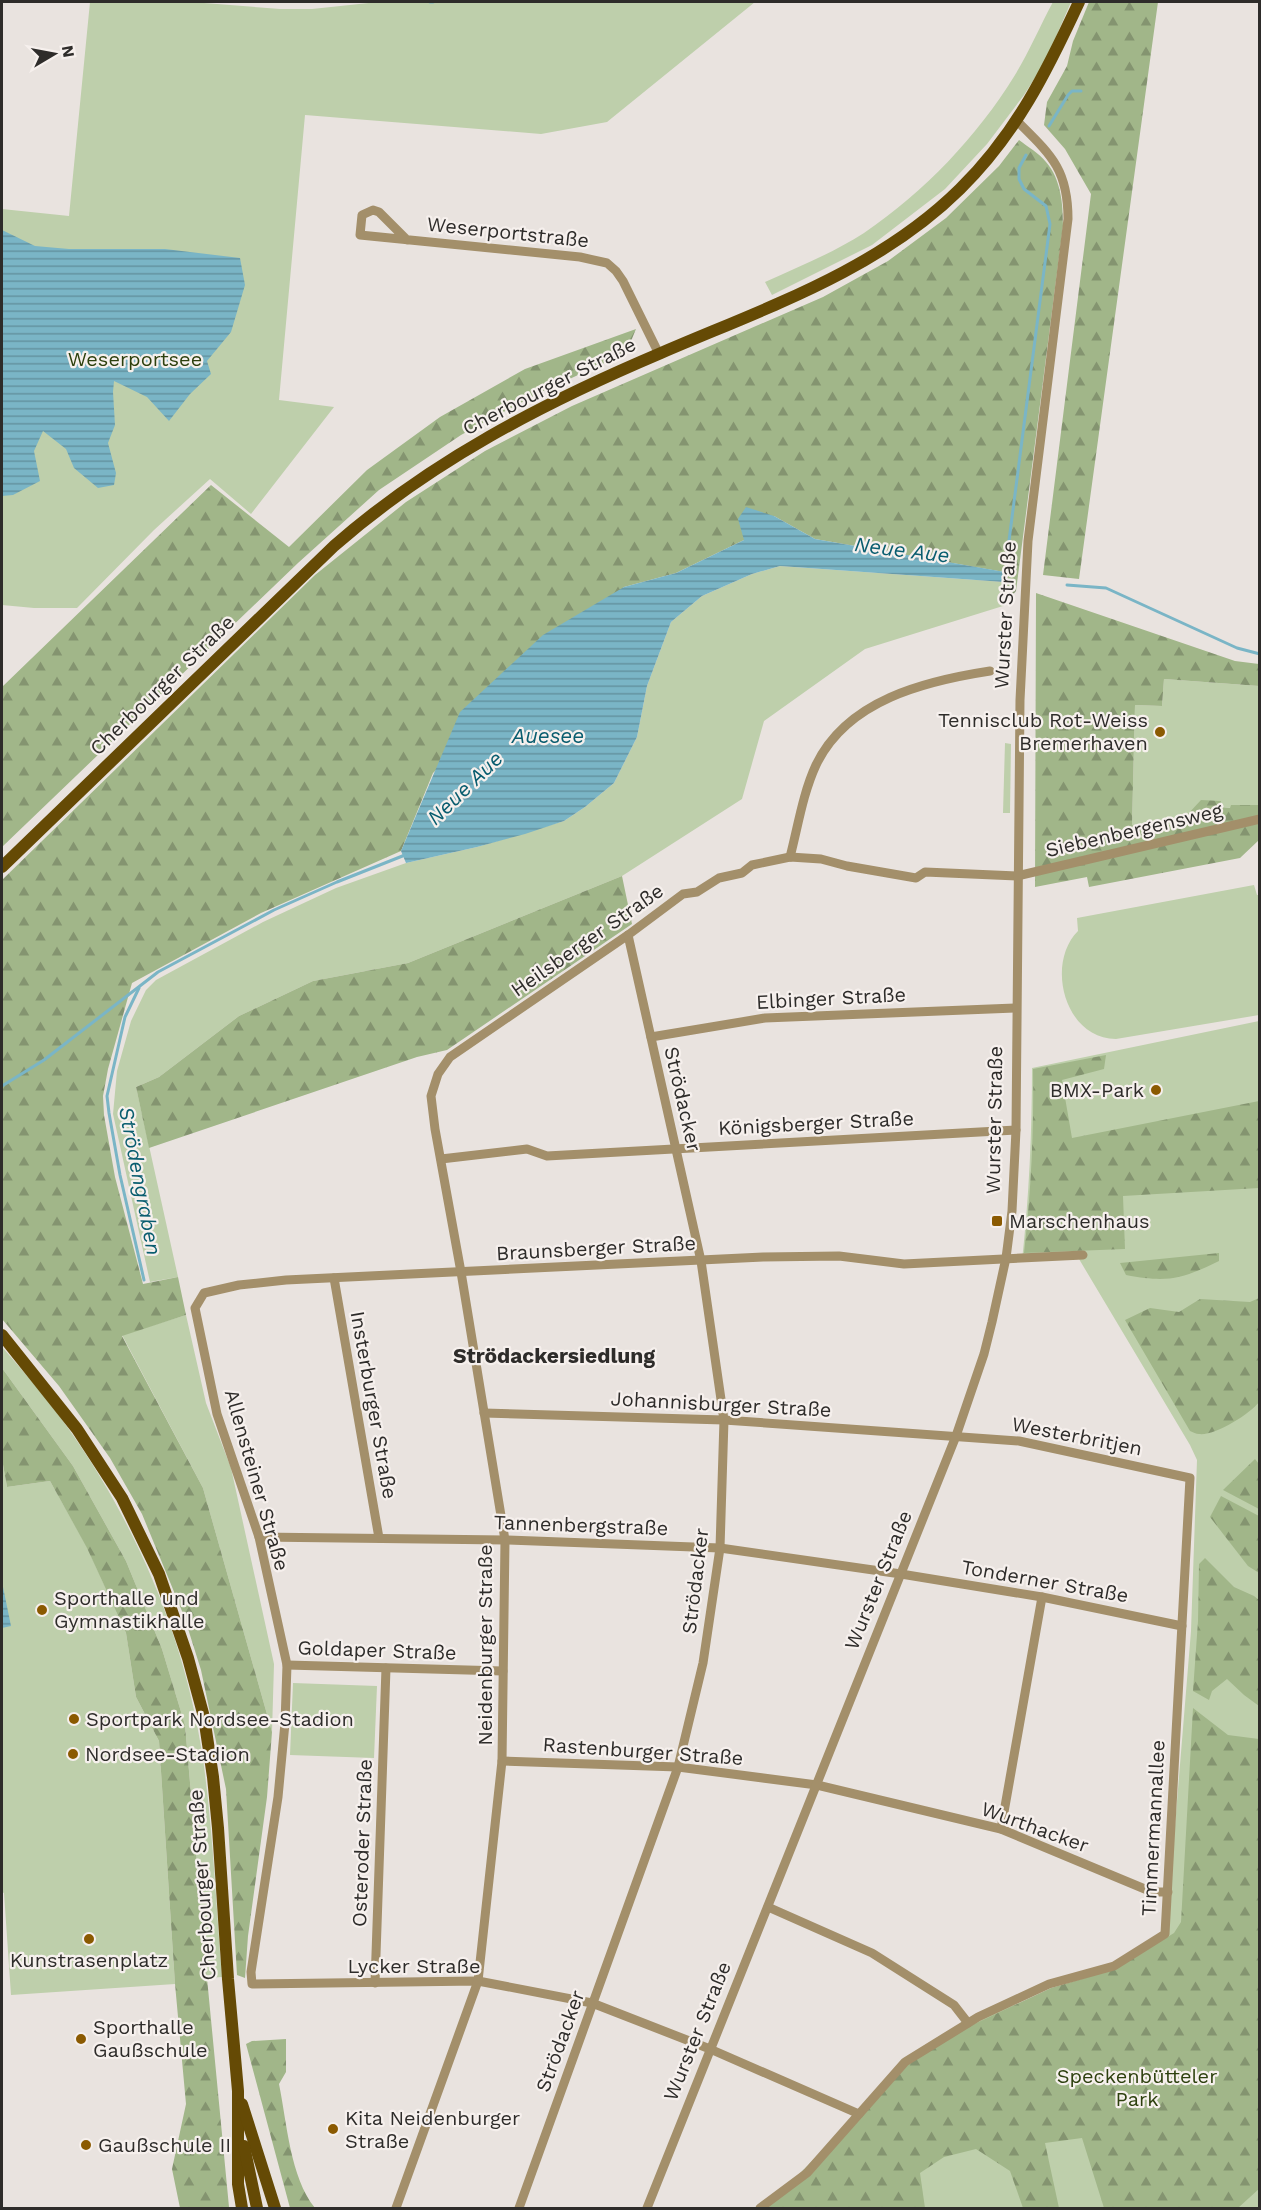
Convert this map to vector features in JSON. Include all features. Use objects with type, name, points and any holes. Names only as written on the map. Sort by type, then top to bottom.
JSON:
[{"type":"main road","points":[[1016,120],[1028,105],[1048,69],[1079,2]]},
{"type":"main road","name":"Cherbourger Straße","points":[[2,867],[309,570],[357,526],[388,502],[472,446],[525,416],[659,354],[796,296],[831,279],[898,240],[959,190],[991,154],[1016,120]]},
{"type":"main road","name":"Cherbourger Straße","points":[[2,1335],[77,1429],[122,1498],[159,1574],[188,1658],[204,1717],[213,1777],[238,2091],[238,2184],[242,2208]]},
{"type":"main road","points":[[238,2091],[246,2159],[257,2208]]},
{"type":"main road","name":"Cherbourger Straße","points":[[238,2091],[275,2208]]},
{"type":"street","name":"Wurster Straße","points":[[646,2208],[956,1436],[984,1354],[1006,1258],[1012,1211],[1016,1130],[1017,876],[1021,672],[1027,551],[1067,230],[1068,198],[1062,173],[1051,154],[1016,120]]},
{"type":"street","name":"Weserportstraße","points":[[407,240],[379,212],[373,210],[362,215],[360,235],[407,240],[595,259],[607,263],[623,281],[659,354]]},
{"type":"street","points":[[790,857],[809,782],[827,746],[842,729],[860,714],[896,695],[951,677],[990,671]]},
{"type":"street","name":"Siebenbergensweg","points":[[1017,876],[1260,819]]},
{"type":"street","name":"Heilsberger Straße","points":[[438,1074],[450,1057],[628,935],[683,894],[697,892],[719,878],[742,873],[752,865],[790,857],[821,859],[856,868],[916,878],[925,872],[1017,876]]},
{"type":"street","name":"Strödacker","points":[[519,2208],[678,1767],[703,1663],[720,1548],[724,1420],[701,1262],[628,935]]},
{"type":"street","name":"Elbinger Straße","points":[[651,1037],[765,1018],[1016,1008]]},
{"type":"street","name":"Neidenburger Straße","points":[[396,2208],[478,1982],[502,1761],[505,1540],[431,1096],[438,1074]]},
{"type":"street","name":"Königsberger Straße","points":[[441,1159],[527,1149],[547,1156],[1016,1130]]},
{"type":"street","points":[[1006,1258],[1083,1255]]},
{"type":"street","name":"Braunsberger Straße","points":[[195,1308],[204,1293],[239,1285],[286,1280],[701,1262],[763,1257],[839,1256],[904,1264],[1006,1258]]},
{"type":"street","name":"Insterburger Straße","points":[[334,1278],[379,1538]]},
{"type":"street","name":"Allensteiner Straße","points":[[195,1308],[217,1414],[259,1537],[287,1665],[285,1722],[278,1797],[251,1972],[252,1984]]},
{"type":"street","name":"Johannisburger Straße","points":[[484,1413],[724,1420],[956,1436]]},
{"type":"street","name":"Westerbritjen","points":[[956,1436],[1019,1441],[1190,1478]]},
{"type":"street","name":"Timmermannallee","points":[[760,2208],[807,2173],[905,2062],[968,2023],[1049,1984],[1114,1966],[1165,1934],[1190,1478]]},
{"type":"street","name":"Tannenbergstraße","points":[[259,1537],[505,1540],[720,1548],[901,1574]]},
{"type":"street","name":"Tonderner Straße","points":[[901,1574],[1042,1598],[1182,1626]]},
{"type":"street","points":[[1001,1829],[1042,1598]]},
{"type":"street","name":"Goldaper Straße","points":[[287,1665],[503,1671]]},
{"type":"street","name":"Osteroder Straße","points":[[375,1983],[386,1668]]},
{"type":"street","name":"Rastenburger Straße","points":[[502,1761],[678,1767],[817,1785]]},
{"type":"street","name":"Wurthacker","points":[[817,1785],[1001,1829],[1152,1892],[1168,1892]]},
{"type":"street","points":[[768,1907],[872,1953],[954,2006],[968,2023]]},
{"type":"street","name":"Lycker Straße","points":[[252,1984],[478,1982],[592,2003],[710,2049],[859,2114]]},
{"type":"green space","points":[[90,2],[191,2],[280,9],[312,9],[378,2],[755,2],[607,122],[541,134],[305,115],[279,400],[334,407],[251,514],[210,479],[154,530],[77,608],[2,605],[2,209],[69,216]]},
{"type":"green space","points":[[1053,2],[1071,2],[1046,60],[1024,95],[987,144],[945,189],[872,245],[772,295],[765,282],[828,253],[864,233],[908,199],[948,162],[1000,98],[1020,66]]},
{"type":"green space","points":[[1089,2],[1158,2],[1079,579],[1043,575],[1091,194],[1065,149],[1044,125],[1047,102],[1067,66],[1073,41]]},
{"type":"green space","points":[[1019,140],[1043,159],[1055,176],[1062,201],[1063,226],[1016,591],[1003,606],[1004,572],[815,539],[774,516],[744,540],[676,573],[624,587],[433,773],[401,851],[261,913],[132,983],[108,1069],[103,1096],[104,1115],[115,1177],[143,1284],[178,1277],[186,1315],[122,1336],[203,1488],[272,1732],[267,1797],[248,1936],[245,1978],[237,1975],[226,1789],[201,1670],[184,1616],[142,1514],[110,1458],[59,1386],[2,1319],[2,880],[315,575],[406,502],[485,451],[572,406],[823,297],[888,261],[946,218],[999,166]]},
{"type":"green space","points":[[636,329],[626,353],[539,393],[461,435],[379,490],[298,563],[2,847],[2,687],[211,485],[289,547],[367,470],[440,417],[525,369]]},
{"type":"green space","points":[[780,566],[1004,582],[1003,606],[865,649],[764,721],[742,799],[622,876],[408,963],[313,981],[239,1016],[159,1077],[136,1087],[178,1277],[150,1282],[113,1114],[117,1071],[131,1021],[146,990],[156,980],[263,922],[336,888],[406,863],[477,847],[564,821],[585,807],[614,783],[637,737],[647,686],[671,622],[702,596],[752,574]]},
{"type":"green space","points":[[1036,593],[1235,661],[1259,664],[1259,686],[1164,679],[1162,706],[1135,705],[1132,825],[1187,825],[1187,815],[1201,800],[1221,801],[1221,807],[1230,808],[1231,805],[1259,805],[1259,840],[1240,858],[1089,887],[1087,877],[1035,887]]},
{"type":"green space","name":"Tennisclub Rot-Weiss Bremerhaven","points":[[1164,679],[1259,686],[1259,805],[1221,807],[1221,801],[1187,825],[1132,825],[1135,705],[1162,706]]},
{"type":"green space","points":[[1005,743],[1011,744],[1010,813],[1003,813]]},
{"type":"green space","points":[[622,876],[632,924],[447,1050],[417,1057],[149,1148],[136,1087],[159,1077],[239,1016],[313,981],[408,963]]},
{"type":"green space","points":[[1254,885],[1257,895],[1260,895],[1259,1015],[1116,1039],[1098,1036],[1084,1027],[1073,1014],[1062,980],[1063,962],[1068,945],[1078,931],[1077,918]]},
{"type":"green space","name":"Speckenbütteler Park","points":[[1259,1021],[1259,2208],[762,2208],[979,2018],[1115,1967],[1166,1935],[1191,1631],[1197,1460],[1079,1259],[1022,1261],[1030,1165],[1032,1068]]},
{"type":"green space","points":[[1106,1055],[1104,1069],[1062,1080],[1072,1138],[1259,1101],[1259,1188],[1123,1196],[1125,1249],[1024,1253],[1032,1161],[1033,1069]]},
{"type":"green space","points":[[1219,1253],[1219,1261],[1174,1278],[1153,1279],[1126,1275],[1120,1263]]},
{"type":"green space","points":[[1259,1298],[1259,1402],[1240,1418],[1214,1432],[1198,1434],[1190,1431],[1125,1320],[1150,1308],[1179,1312],[1200,1299],[1250,1302]]},
{"type":"green space","points":[[186,1315],[206,1403],[231,1468],[274,1664],[272,1732],[203,1488],[122,1335]]},
{"type":"green space","points":[[2,1347],[52,1407],[93,1465],[137,1544],[171,1628],[195,1715],[203,1759],[212,1840],[222,1977],[207,1978],[185,1725],[162,1649],[126,1561],[73,1466],[2,1368]]},
{"type":"green space","points":[[2,1368],[73,1466],[126,1561],[162,1649],[185,1725],[229,2207],[227,2208],[180,2208],[172,2169],[186,2104],[175,1984],[159,1741],[136,1697],[126,1633],[87,1548],[50,1481],[7,1487],[2,1459]]},
{"type":"green space","name":"Sportpark Nordsee-Stadion","points":[[2,1459],[7,1487],[50,1481],[87,1547],[126,1633],[136,1697],[159,1741],[175,1984],[11,1995],[4,1893],[2,1892]]},
{"type":"green space","points":[[1255,1459],[1259,1464],[1259,1509],[1223,1490]]},
{"type":"green space","points":[[1221,1496],[1259,1516],[1259,1573],[1248,1566],[1210,1517]]},
{"type":"green space","points":[[1205,1558],[1234,1587],[1259,1600],[1259,1706],[1227,1679],[1212,1691],[1209,1700],[1193,1691],[1199,1564]]},
{"type":"green space","points":[[293,1683],[377,1686],[374,1758],[290,1755]]},
{"type":"green space","points":[[1193,1708],[1228,1735],[1259,1739],[1260,2188],[1238,2208],[1104,2208],[1082,2138],[1045,2143],[1059,2208],[1023,2208],[1010,2171],[976,2149],[944,2157],[920,2173],[925,2208],[766,2208],[907,2064],[970,2026],[1051,1988],[1115,1969],[1174,1933],[1181,1922]]},
{"type":"green space","points":[[286,2039],[286,2072],[279,2084],[287,2132],[300,2181],[315,2208],[290,2208],[246,2044],[252,2041]]},
{"type":"water","name":"Weserportsee","points":[[2,230],[35,246],[69,249],[165,249],[240,258],[245,285],[231,332],[207,361],[211,374],[190,394],[169,421],[147,397],[114,381],[115,425],[108,443],[116,473],[114,485],[98,488],[74,468],[66,449],[43,431],[34,451],[40,481],[13,495],[2,496]]},
{"type":"water","name":"Auesee","points":[[746,507],[774,516],[815,539],[1005,572],[1004,582],[780,566],[752,574],[702,596],[671,622],[647,686],[637,737],[614,783],[564,821],[477,847],[406,863],[401,851],[460,712],[543,635],[624,587],[676,573],[744,540],[738,519]]},
{"type":"water","points":[[2,1582],[11,1626],[2,1628]]},
{"type":"waterway","points":[[1049,126],[1068,95],[1072,91],[1081,91]]},
{"type":"waterway","points":[[1007,556],[1050,224],[1046,206],[1024,189],[1019,179],[1019,168],[1026,155]]},
{"type":"waterway","name":"Neue Aue","points":[[1067,585],[1106,588],[1237,648],[1260,654]]},
{"type":"waterway","name":"Neue Aue","points":[[2,1086],[44,1060],[158,972],[274,910],[405,855]]},
{"type":"waterway","name":"Strödengraben","points":[[139,988],[125,1017],[107,1096],[120,1175],[144,1280]]},
{"type":"place","name":"Tennisclub Rot-Weiss Bremerhaven","points":[[1160,732]]},
{"type":"place","name":"BMX-Park","points":[[1156,1090]]},
{"type":"place","name":"Marschenhaus","points":[[997,1221]]},
{"type":"place","name":"Sporthalle und Gymnastikhalle","points":[[42,1610]]},
{"type":"place","name":"Sportpark Nordsee-Stadion","points":[[74,1719]]},
{"type":"place","name":"Nordsee-Stadion","points":[[73,1754]]},
{"type":"place","name":"Kunstrasenplatz","points":[[89,1939]]},
{"type":"place","name":"Sporthalle Gaußschule","points":[[81,2039]]},
{"type":"place","name":"Kita Neidenburger Straße","points":[[333,2129]]},
{"type":"place","name":"Gaußschule II","points":[[86,2145]]},
{"type":"district","name":"Strödackersiedlung","points":[[554,1356]]}]
